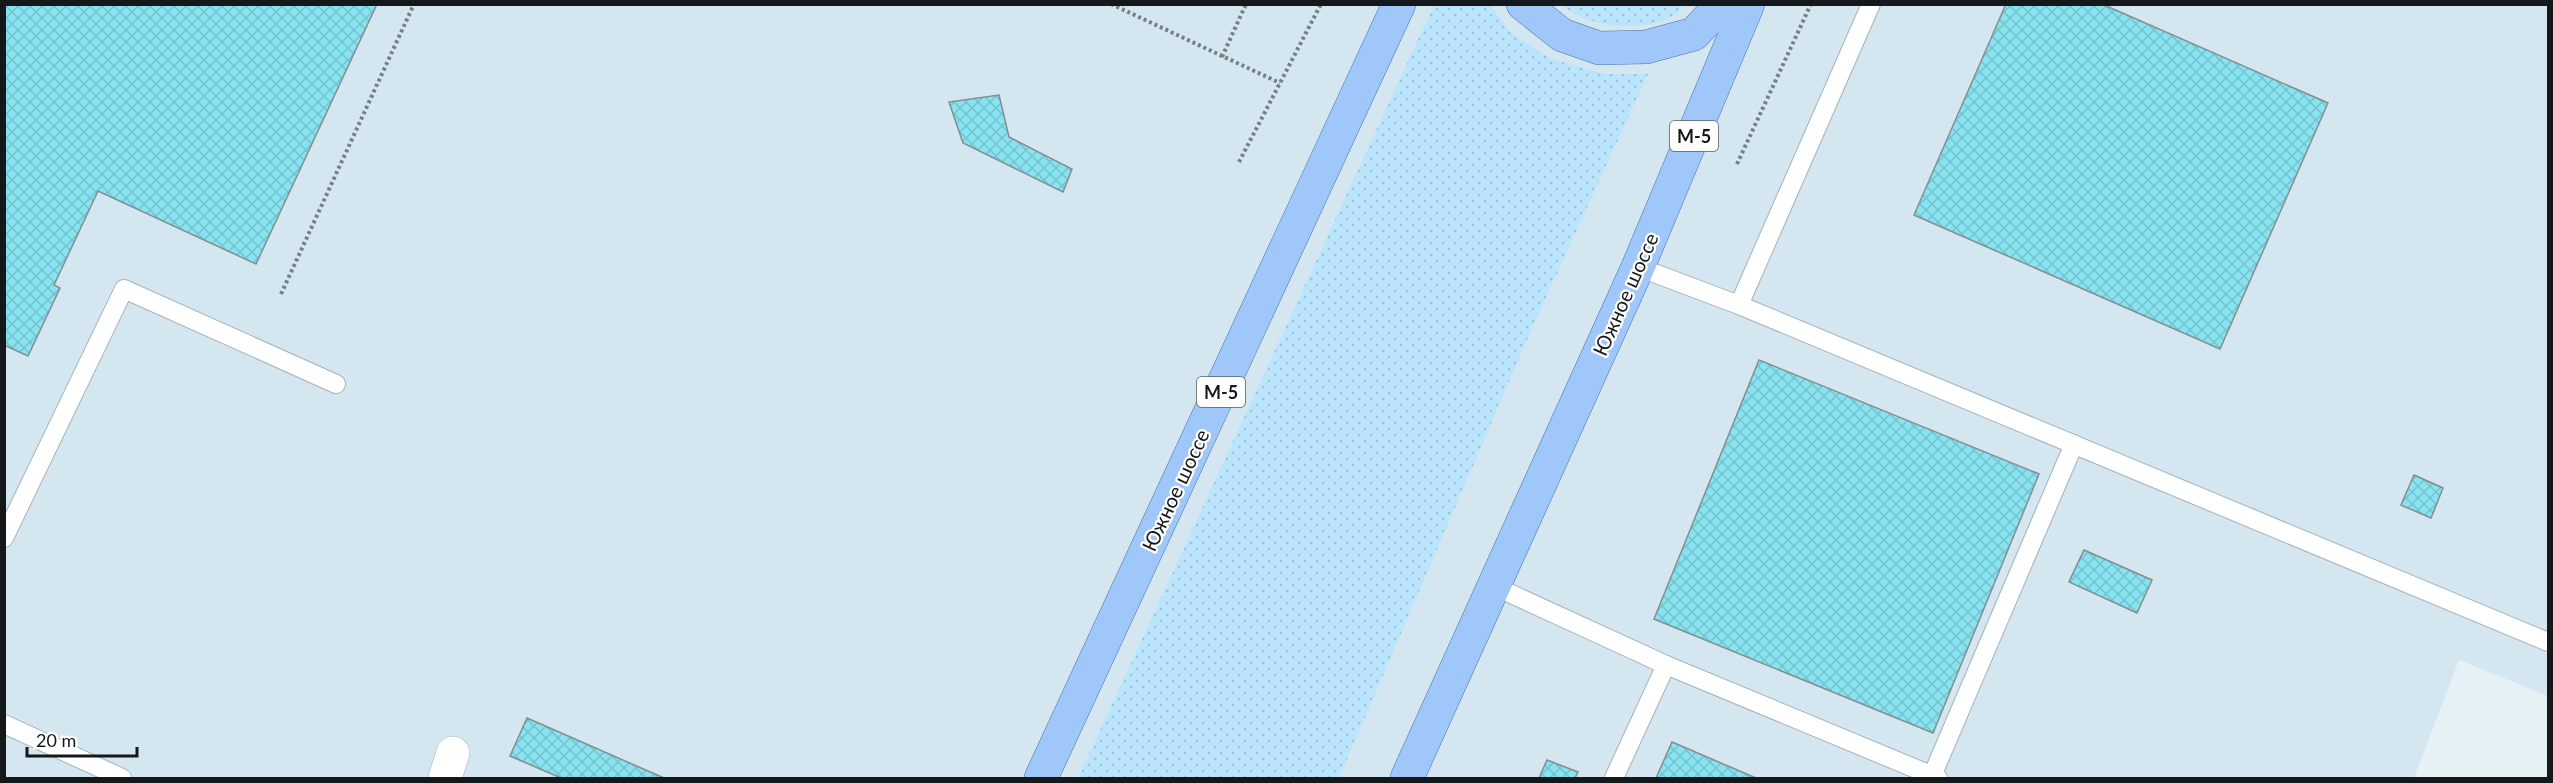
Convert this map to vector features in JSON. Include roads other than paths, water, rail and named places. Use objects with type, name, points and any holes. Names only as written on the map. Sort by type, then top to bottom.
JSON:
[{"type":"main road","name":"Южное шоссе","points":[[1041,778],[1399,4]]},
{"type":"main road","points":[[1523,4],[1562,35],[1599,48],[1646,48],[1694,34],[1722,4]]},
{"type":"main road","name":"Южное шоссе","points":[[1407,778],[1638,267],[1748,4]]},
{"type":"lane","points":[[1739,305],[1871,4]]},
{"type":"lane","points":[[1638,267],[1739,305],[2548,642]]},
{"type":"lane","points":[[4,538],[124,289],[336,384]]},
{"type":"lane","points":[[1494,586],[1666,665],[1935,777],[2074,444]]},
{"type":"lane","points":[[1614,778],[1666,665]]},
{"type":"lane","points":[[4,724],[122,778]]}]
